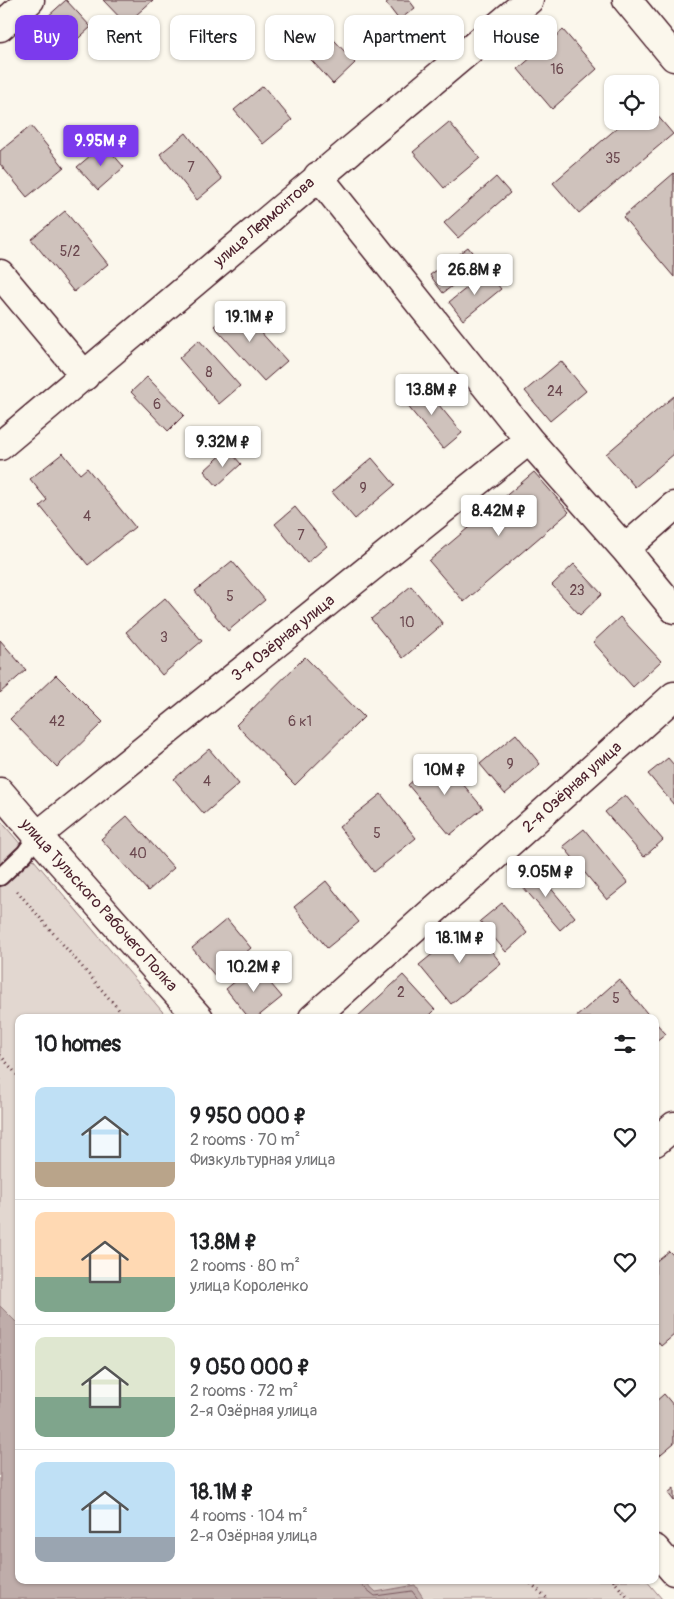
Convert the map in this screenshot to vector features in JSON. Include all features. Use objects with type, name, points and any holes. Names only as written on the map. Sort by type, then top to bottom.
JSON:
[{"type":"street","points":[[0,26],[30,0]]},
{"type":"street","name":"улица Лермонтова","points":[[0,446],[529,0]]},
{"type":"street","points":[[627,0],[674,57]]},
{"type":"street","points":[[318,176],[529,440],[625,549],[674,609]]},
{"type":"street","points":[[0,274],[84,376]]},
{"type":"street","name":"3-я Озёрная улица","points":[[37,836],[529,440]]},
{"type":"street","points":[[625,549],[674,506]]},
{"type":"street","name":"2-я Озёрная улица","points":[[317,1014],[674,696]]},
{"type":"street","name":"улица Тульского Рабочего Полка","points":[[0,792],[195,1014]]},
{"type":"street","points":[[659,1139],[674,1126]]},
{"type":"street","points":[[659,1554],[674,1571]]},
{"type":"lane","points":[[1,876],[25,853],[37,836]]},
{"type":"path","points":[[1,876],[122,1014]]},
{"type":"path","points":[[0,1055],[15,1072]]},
{"type":"path","points":[[531,1584],[548,1599]]},
{"type":"path","points":[[617,1584],[630,1599]]},
{"type":"shaded area","points":[[0,820],[164,1014],[15,1014],[15,1584],[649,1584],[662,1599],[0,1599]]},
{"type":"water","points":[[0,1306],[15,1321],[15,1584],[367,1584],[376,1592],[415,1585],[424,1599],[0,1599]]},
{"type":"building","points":[[66,0],[88,24],[88,30],[78,39],[78,15],[49,15]]},
{"type":"building","points":[[103,0],[153,0],[136,15],[117,15]]},
{"type":"building","points":[[390,0],[409,0],[415,8],[406,15],[395,15],[386,3]]},
{"type":"building","points":[[563,30],[597,69],[552,109],[518,69],[528,60],[557,60],[557,35]]},
{"type":"building","points":[[334,40],[344,51],[344,60],[352,60],[355,63],[333,84],[311,60],[334,60]]},
{"type":"building","points":[[263,86],[292,120],[263,144],[234,110]]},
{"type":"building","points":[[659,118],[673,134],[579,213],[553,183],[615,130],[659,130]]},
{"type":"building","points":[[449,122],[480,158],[444,188],[413,152]]},
{"type":"building","points":[[31,126],[64,167],[27,197],[0,164],[0,151]]},
{"type":"building","points":[[186,133],[222,179],[197,200],[160,154]]},
{"type":"building","points":[[104,144],[124,167],[98,190],[77,167]]},
{"type":"building","points":[[674,173],[674,277],[623,217]]},
{"type":"building","points":[[496,177],[510,193],[458,238],[444,223]]},
{"type":"building","points":[[65,211],[108,264],[74,292],[31,239]]},
{"type":"building","points":[[468,247],[481,264],[443,293],[430,275]]},
{"type":"building","points":[[487,272],[501,289],[463,320],[449,302]]},
{"type":"building","points":[[237,306],[287,361],[264,381],[214,326]]},
{"type":"building","points":[[199,340],[240,386],[219,404],[179,358]]},
{"type":"building","points":[[561,361],[586,391],[550,421],[525,391]]},
{"type":"building","points":[[147,377],[184,415],[168,431],[131,392]]},
{"type":"building","points":[[420,382],[462,433],[443,449],[401,398]]},
{"type":"building","points":[[674,396],[674,454],[635,487],[606,454]]},
{"type":"building","points":[[228,449],[241,464],[217,486],[204,471]]},
{"type":"building","points":[[63,453],[80,474],[87,468],[135,527],[88,565],[40,506],[47,500],[30,479]]},
{"type":"building","points":[[372,458],[395,485],[355,519],[332,492]]},
{"type":"building","points":[[534,472],[569,512],[464,602],[429,561]]},
{"type":"building","points":[[295,507],[327,546],[307,563],[275,524]]},
{"type":"building","points":[[232,561],[265,600],[228,631],[195,591]]},
{"type":"building","points":[[574,564],[602,594],[580,615],[552,585]]},
{"type":"building","points":[[411,586],[443,624],[403,658],[371,619]]},
{"type":"building","points":[[165,598],[202,641],[162,675],[126,632]]},
{"type":"building","points":[[620,617],[661,661],[633,687],[593,642]]},
{"type":"building","points":[[0,640],[26,670],[0,693]]},
{"type":"building","points":[[305,657],[364,717],[295,785],[236,725]]},
{"type":"building","points":[[56,675],[103,722],[57,767],[10,719]]},
{"type":"building","points":[[516,734],[540,764],[505,794],[480,764]]},
{"type":"building","points":[[209,749],[239,784],[204,814],[174,779]]},
{"type":"building","points":[[440,757],[483,808],[450,835],[408,785]]},
{"type":"building","points":[[668,758],[674,765],[674,805],[648,774]]},
{"type":"building","points":[[381,794],[416,838],[374,872],[339,827]]},
{"type":"building","points":[[625,795],[663,840],[644,857],[605,812]]},
{"type":"building","points":[[127,816],[174,868],[148,891],[101,839]]},
{"type":"building","points":[[584,829],[628,883],[607,900],[563,846]]},
{"type":"building","points":[[533,867],[575,917],[560,930],[517,880]]},
{"type":"building","points":[[326,881],[359,922],[327,948],[294,907]]},
{"type":"building","points":[[502,903],[527,933],[506,952],[480,921]]},
{"type":"building","points":[[227,919],[251,948],[216,977],[192,948]]},
{"type":"building","points":[[469,924],[501,963],[451,1004],[419,965]]},
{"type":"building","points":[[255,965],[282,997],[261,1014],[246,1014],[226,989]]},
{"type":"building","points":[[403,975],[435,1010],[431,1014],[360,1014]]},
{"type":"building","points":[[619,979],[648,1014],[580,1014]]},
{"type":"building","points":[[659,1026],[666,1034],[659,1040]]},
{"type":"building","points":[[669,1251],[674,1256],[674,1335],[661,1346],[659,1343],[659,1259]]},
{"type":"building","points":[[664,1394],[674,1406],[674,1443],[659,1456],[659,1398]]},
{"type":"building","points":[[674,1488],[674,1501],[668,1493]]}]
